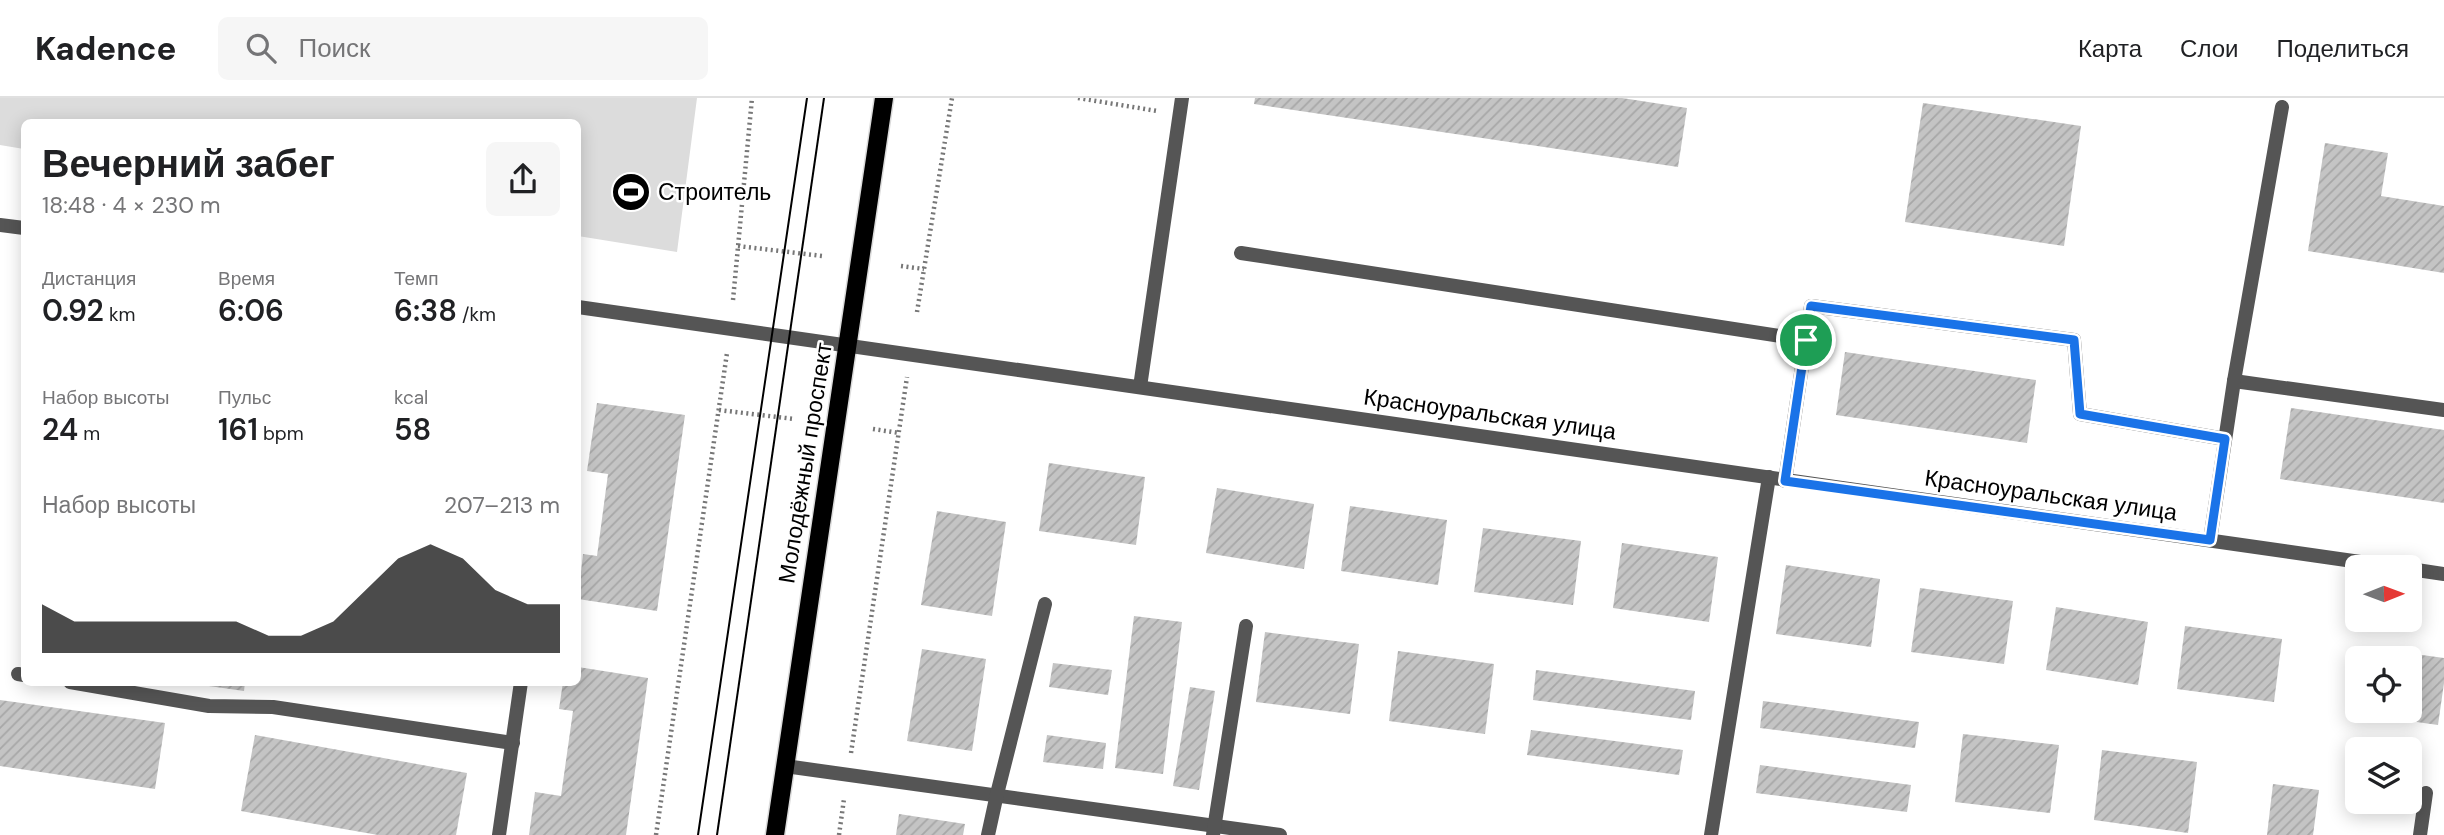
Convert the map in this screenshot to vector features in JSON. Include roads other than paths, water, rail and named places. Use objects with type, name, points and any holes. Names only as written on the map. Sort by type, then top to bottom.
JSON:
[{"type":"main road","name":"Молодёжный проспект","points":[[775,835],[884,98]]},
{"type":"street","points":[[1140,387],[1182,98]]},
{"type":"street","points":[[2210,540],[2234,381],[2282,107]]},
{"type":"street","points":[[0,225],[21,228]]},
{"type":"street","points":[[1241,253],[1806,340]]},
{"type":"street","points":[[1785,481],[1811,306],[2074,340],[2080,414],[2225,439]]},
{"type":"street","name":"Красноуральская улица","points":[[581,307],[2345,560]]},
{"type":"street","points":[[2234,381],[2444,410]]},
{"type":"street","points":[[1711,835],[1769,477]]},
{"type":"street","points":[[2422,571],[2444,574]]},
{"type":"street","points":[[988,835],[1045,604]]},
{"type":"street","points":[[1213,830],[1246,626]]},
{"type":"street","points":[[93,686],[209,706],[273,707],[513,743]]},
{"type":"street","points":[[499,835],[521,686]]},
{"type":"street","points":[[785,766],[997,793],[1213,830],[1279,835]]},
{"type":"street","points":[[2420,835],[2426,793]]},
{"type":"tram line","points":[[698,835],[807,98]]},
{"type":"tram line","points":[[717,835],[824,98]]},
{"type":"place","name":"Строитель","points":[[631,192]]}]
